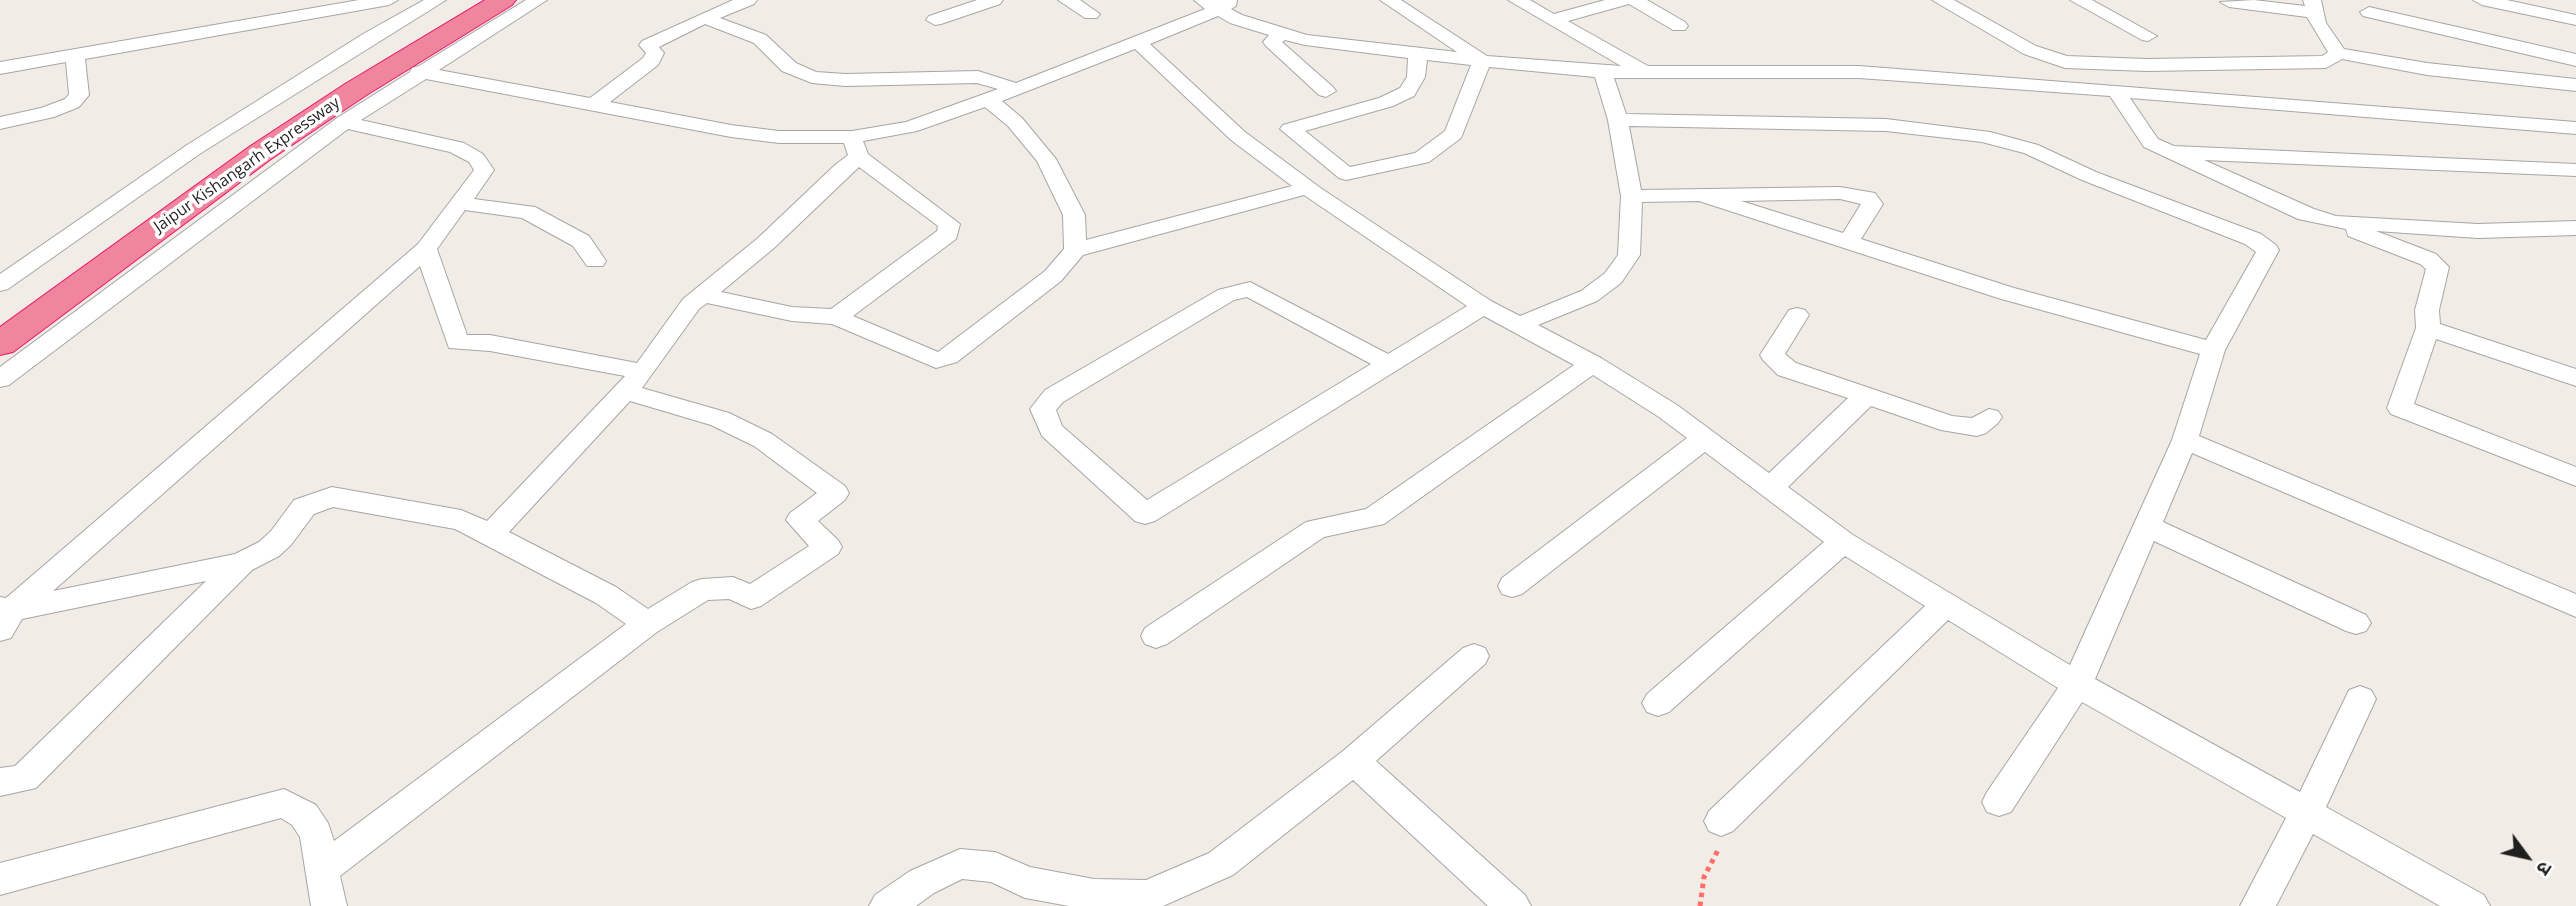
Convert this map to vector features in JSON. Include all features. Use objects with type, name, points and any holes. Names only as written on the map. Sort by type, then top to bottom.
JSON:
[{"type":"highway","name":"Jaipur Kishangarh Expressway","points":[[0,310],[212,159],[352,69],[468,0]]},
{"type":"highway","name":"Jaipur Kishangarh Expressway","points":[[0,344],[260,153],[355,90],[503,0]]},
{"type":"street","points":[[0,284],[194,149],[369,38],[437,0]]},
{"type":"street","points":[[0,379],[344,122],[419,72],[538,0]]},
{"type":"street","points":[[595,104],[651,61],[655,53],[648,44],[748,0]]},
{"type":"street","points":[[935,20],[993,0]]},
{"type":"street","points":[[1067,0],[1091,13]]},
{"type":"street","points":[[1389,0],[1482,61]]},
{"type":"street","points":[[1517,0],[1646,73]]},
{"type":"street","points":[[1552,20],[1625,0]]},
{"type":"street","points":[[1634,0],[1679,26]]},
{"type":"street","points":[[1941,0],[2030,50],[2065,62],[2147,65],[2326,62],[2338,53]]},
{"type":"street","points":[[2079,0],[2148,36]]},
{"type":"street","points":[[2482,0],[2576,20]]},
{"type":"street","points":[[0,68],[380,1]]},
{"type":"street","points":[[2229,2],[2313,6],[2316,23],[2338,53],[2427,69],[2576,85]]},
{"type":"street","points":[[419,72],[731,131],[856,147],[988,100],[1137,41],[1219,3],[1236,19],[1305,40],[1482,61],[1603,72],[1859,72],[1990,80],[2117,93],[2576,128]]},
{"type":"street","points":[[2369,12],[2576,60]]},
{"type":"street","points":[[704,18],[760,39],[789,67],[812,77],[845,80],[978,77],[1014,88]]},
{"type":"street","points":[[1281,33],[1272,41],[1275,45],[1326,91]]},
{"type":"street","points":[[1137,41],[1238,136],[1308,188],[1483,306],[1592,364],[1668,411],[1843,542],[2077,684],[2472,906]]},
{"type":"street","points":[[1418,53],[1416,77],[1407,92],[1386,102],[1290,129],[1346,174],[1422,158],[1454,134],[1482,61]]},
{"type":"street","points":[[0,123],[47,113],[72,103],[79,95],[75,55]]},
{"type":"street","points":[[1518,325],[1589,296],[1613,278],[1629,255],[1632,196],[1618,120],[1603,72]]},
{"type":"street","points":[[2117,93],[2151,143],[2218,176],[2306,214],[2335,222],[2428,259],[2438,267],[2427,310],[2428,328],[2400,408],[2576,477]]},
{"type":"street","points":[[988,100],[1015,122],[1046,159],[1074,215],[1075,250]]},
{"type":"street","points":[[1618,120],[1886,125],[1983,136],[2031,149],[2089,176],[2253,239],[2268,250],[2213,350],[2185,440],[2077,684],[1999,802]]},
{"type":"street","points":[[4,616],[426,249],[484,170],[476,158],[457,147],[344,122]]},
{"type":"street","points":[[489,536],[634,382],[691,304],[766,243],[842,169],[856,147]]},
{"type":"street","points":[[836,317],[948,234],[949,224],[856,147]]},
{"type":"street","points":[[2170,152],[2576,170]]},
{"type":"street","points":[[703,295],[792,314],[836,317],[881,338],[941,360],[1053,276],[1075,250],[1308,188]]},
{"type":"street","points":[[1632,196],[1840,193],[1867,198],[1872,204],[1848,242]]},
{"type":"street","points":[[1699,194],[2006,293],[2213,350]]},
{"type":"street","points":[[458,203],[527,212],[581,241],[595,261]]},
{"type":"street","points":[[2335,222],[2478,231],[2576,228]]},
{"type":"street","points":[[322,870],[647,624],[702,590],[733,588],[751,598],[828,547],[800,520],[835,493],[805,468],[752,435],[634,382],[490,343],[458,343],[426,249]]},
{"type":"street","points":[[1389,364],[1250,289],[1226,295],[1054,396],[1044,410],[1051,430],[1145,514],[1389,364],[1483,306]]},
{"type":"street","points":[[1797,315],[1772,355],[1787,369],[1950,424],[1977,427],[1989,416]]},
{"type":"street","points":[[2428,328],[2576,378]]},
{"type":"street","points":[[1156,636],[1315,529],[1374,517],[1592,364]]},
{"type":"street","points":[[1770,488],[1866,396]]},
{"type":"street","points":[[1512,586],[1705,438]]},
{"type":"street","points":[[2185,440],[2576,606]]},
{"type":"street","points":[[4,616],[242,563],[269,549],[304,508],[318,500],[332,497],[461,520],[606,594],[647,624]]},
{"type":"street","points":[[2147,526],[2356,623]]},
{"type":"street","points":[[1657,703],[1843,542]]},
{"type":"street","points":[[0,782],[24,778],[242,563]]},
{"type":"street","points":[[1721,821],[1946,604]]},
{"type":"street","points":[[887,906],[922,882],[960,864],[995,867],[1033,894],[1148,896],[1221,864],[1354,761],[1474,656]]},
{"type":"street","points":[[2258,906],[2306,814],[2360,699]]},
{"type":"street","points":[[1354,761],[1513,906]]},
{"type":"street","points":[[0,879],[284,803],[304,815],[316,833],[329,906]]},
{"type":"path","points":[[1700,906],[1704,877],[1723,841],[1721,821]]}]
